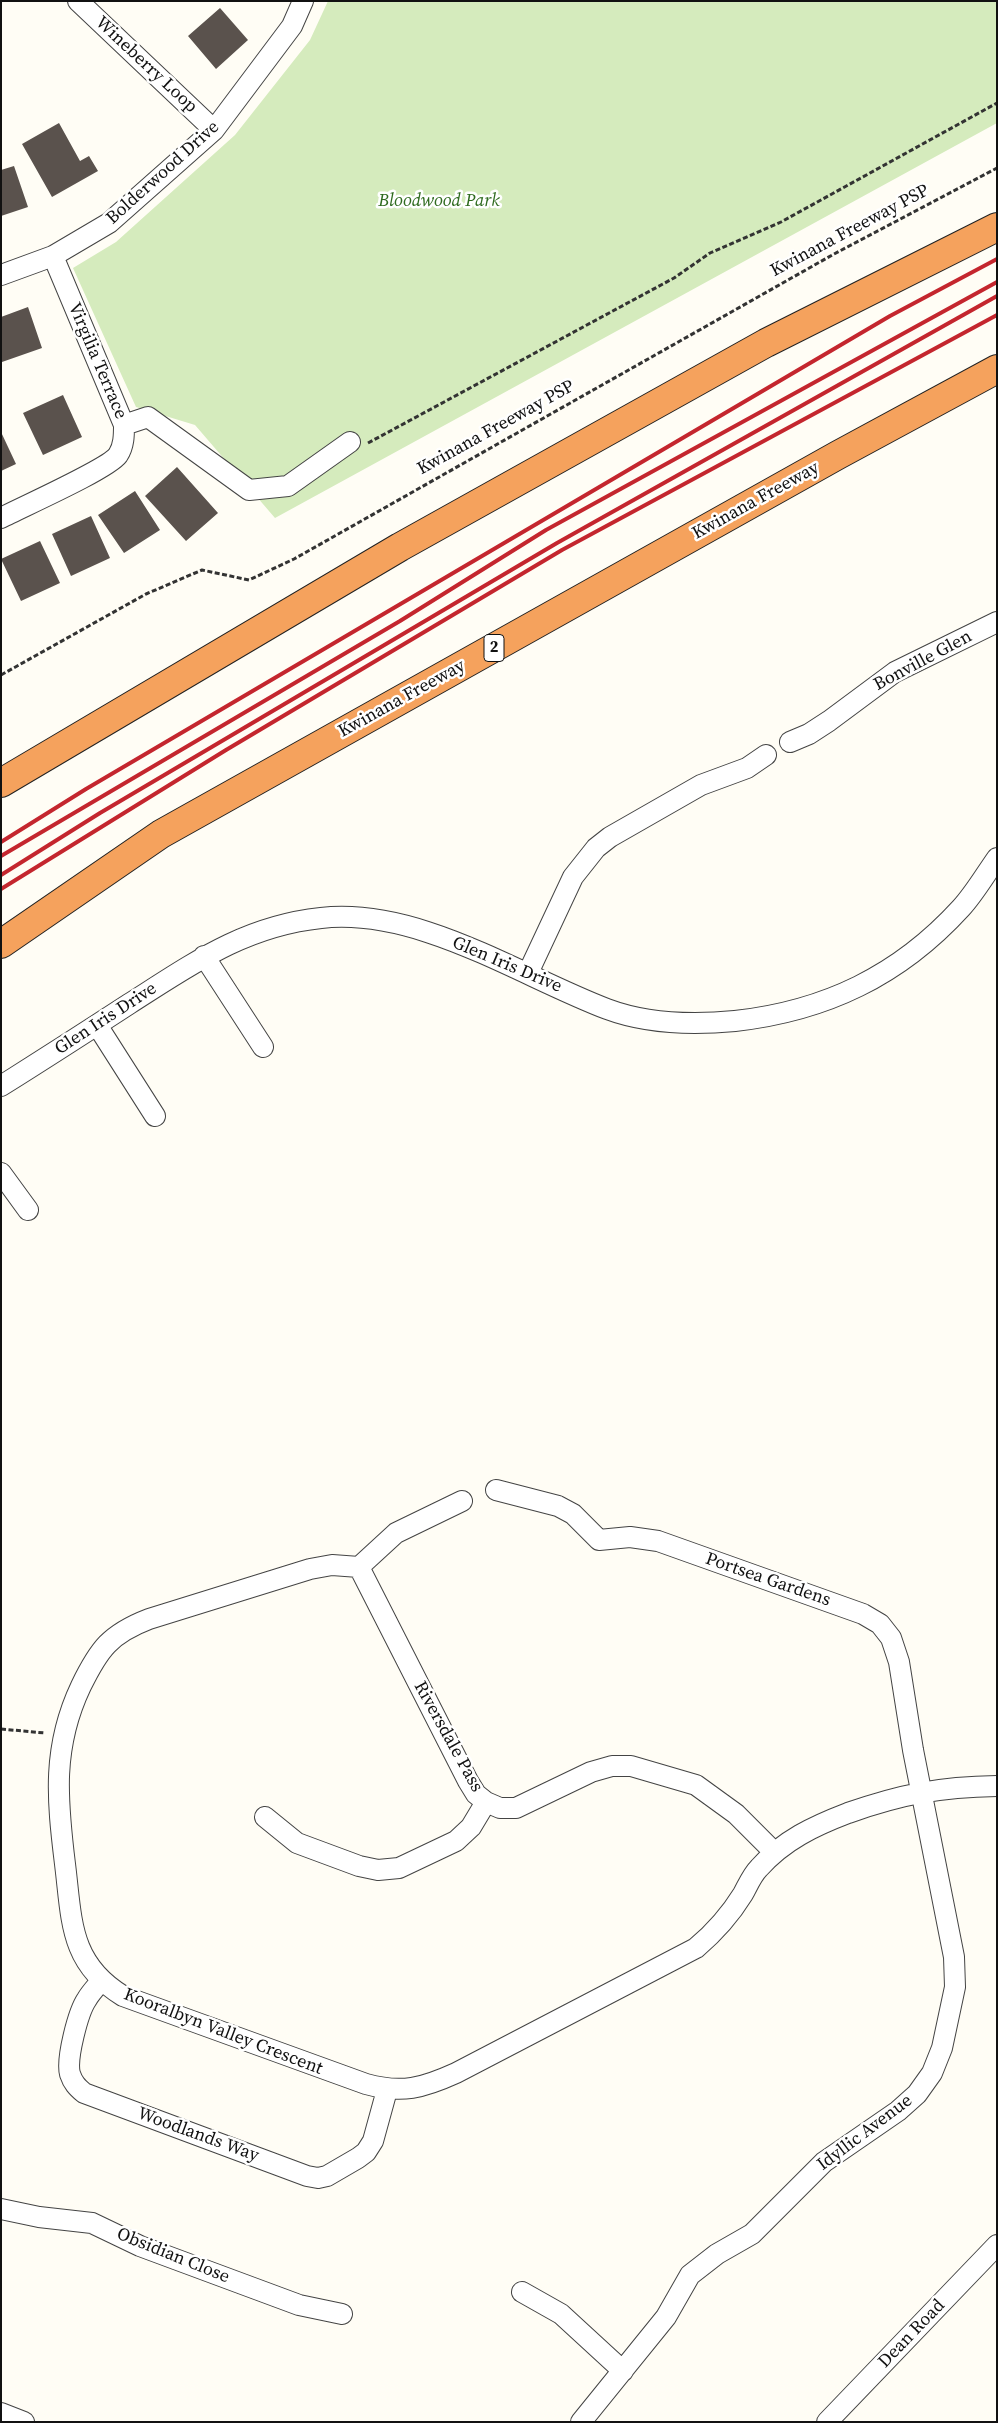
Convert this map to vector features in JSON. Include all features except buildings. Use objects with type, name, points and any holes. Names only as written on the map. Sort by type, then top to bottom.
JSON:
[{"type":"highway","points":[[1,783],[417,538],[766,343],[997,227]]},
{"type":"highway","name":"Kwinana Freeway","points":[[1,944],[162,834],[997,369]]},
{"type":"street","name":"Wineberry Loop","points":[[78,1],[214,130]]},
{"type":"street","name":"Bolderwood Drive","points":[[1,275],[53,256],[109,223],[214,130],[292,26],[303,1]]},
{"type":"street","name":"Virgilia Terrace","points":[[1,518],[102,467],[118,456],[123,443],[124,425],[53,256]]},
{"type":"street","points":[[124,425],[148,417],[249,490],[288,486],[350,442]]},
{"type":"street","name":"Bonville Glen","points":[[790,742],[809,734],[895,672],[997,622]]},
{"type":"street","points":[[528,973],[573,877],[596,848],[618,832],[701,785],[747,768],[766,755]]},
{"type":"street","name":"Glen Iris Drive","points":[[1,1086],[204,956],[259,930],[323,917],[359,917],[422,930],[528,973],[609,1010],[656,1020],[711,1023],[758,1018],[809,1007],[855,989],[895,965],[931,936],[962,907],[997,858]]},
{"type":"street","points":[[204,956],[263,1048]]},
{"type":"street","points":[[97,1025],[155,1116]]},
{"type":"street","points":[[1,1173],[28,1210]]},
{"type":"street","name":"Portsea Gardens","points":[[496,1490],[558,1506],[574,1514],[599,1540],[630,1538],[658,1541],[863,1614],[880,1624],[891,1638],[899,1662],[913,1750],[923,1791]]},
{"type":"street","points":[[359,1568],[396,1533],[462,1501]]},
{"type":"street","name":"Kooralbyn Valley Crescent","points":[[359,1568],[332,1565],[310,1570],[129,1627],[111,1638],[95,1658],[70,1708],[62,1734],[58,1772],[58,1808],[76,1943],[90,1967],[102,1980],[123,1996],[340,2077],[387,2090],[406,2090],[429,2085],[456,2073],[696,1948],[730,1914],[757,1870],[774,1852],[814,1826],[890,1798],[954,1787],[997,1786]]},
{"type":"street","name":"Riversdale Pass","points":[[359,1568],[468,1781],[476,1794],[486,1802],[500,1808],[516,1808],[591,1772],[612,1766],[631,1766],[696,1785],[736,1814],[774,1852]]},
{"type":"street","name":"Idyllic Avenue","points":[[581,2422],[666,2317],[690,2276],[717,2254],[752,2234],[824,2162],[898,2111],[917,2094],[932,2073],[942,2048],[955,1987],[954,1956],[923,1791]]},
{"type":"street","points":[[264,1817],[297,1843],[359,1866],[378,1870],[399,1868],[456,1841],[471,1826],[486,1802]]},
{"type":"street","name":"Woodlands Way","points":[[102,1980],[86,2000],[78,2019],[69,2062],[74,2084],[84,2093],[307,2176],[318,2178],[326,2176],[366,2152],[373,2141],[387,2090]]},
{"type":"street","name":"Obsidian Close","points":[[1,2209],[92,2223],[140,2246],[299,2305],[342,2314]]},
{"type":"street","name":"Dean Road","points":[[827,2422],[997,2245]]},
{"type":"street","points":[[522,2292],[561,2314],[623,2371]]},
{"type":"street","points":[[1,2413],[24,2422]]},
{"type":"path","points":[[350,442],[370,443],[674,278],[710,253],[781,222],[997,103]]},
{"type":"path","name":"Kwinana Freeway PSP","points":[[1,675],[146,594],[202,570],[249,580],[294,559],[834,254],[997,168]]},
{"type":"path","points":[[1,1729],[62,1734]]},
{"type":"green space","name":"Bloodwood Park","points":[[328,1],[997,1],[997,123],[275,518],[195,425],[136,407],[73,268],[116,242],[235,135],[310,40]]},
{"type":"railway","points":[[1,842],[86,789],[890,316],[997,259]]},
{"type":"railway","points":[[1,856],[400,621],[546,530],[997,282]]},
{"type":"railway","points":[[1,875],[100,813],[557,543],[997,296]]},
{"type":"railway","points":[[1,889],[226,750],[562,550],[997,315]]}]
